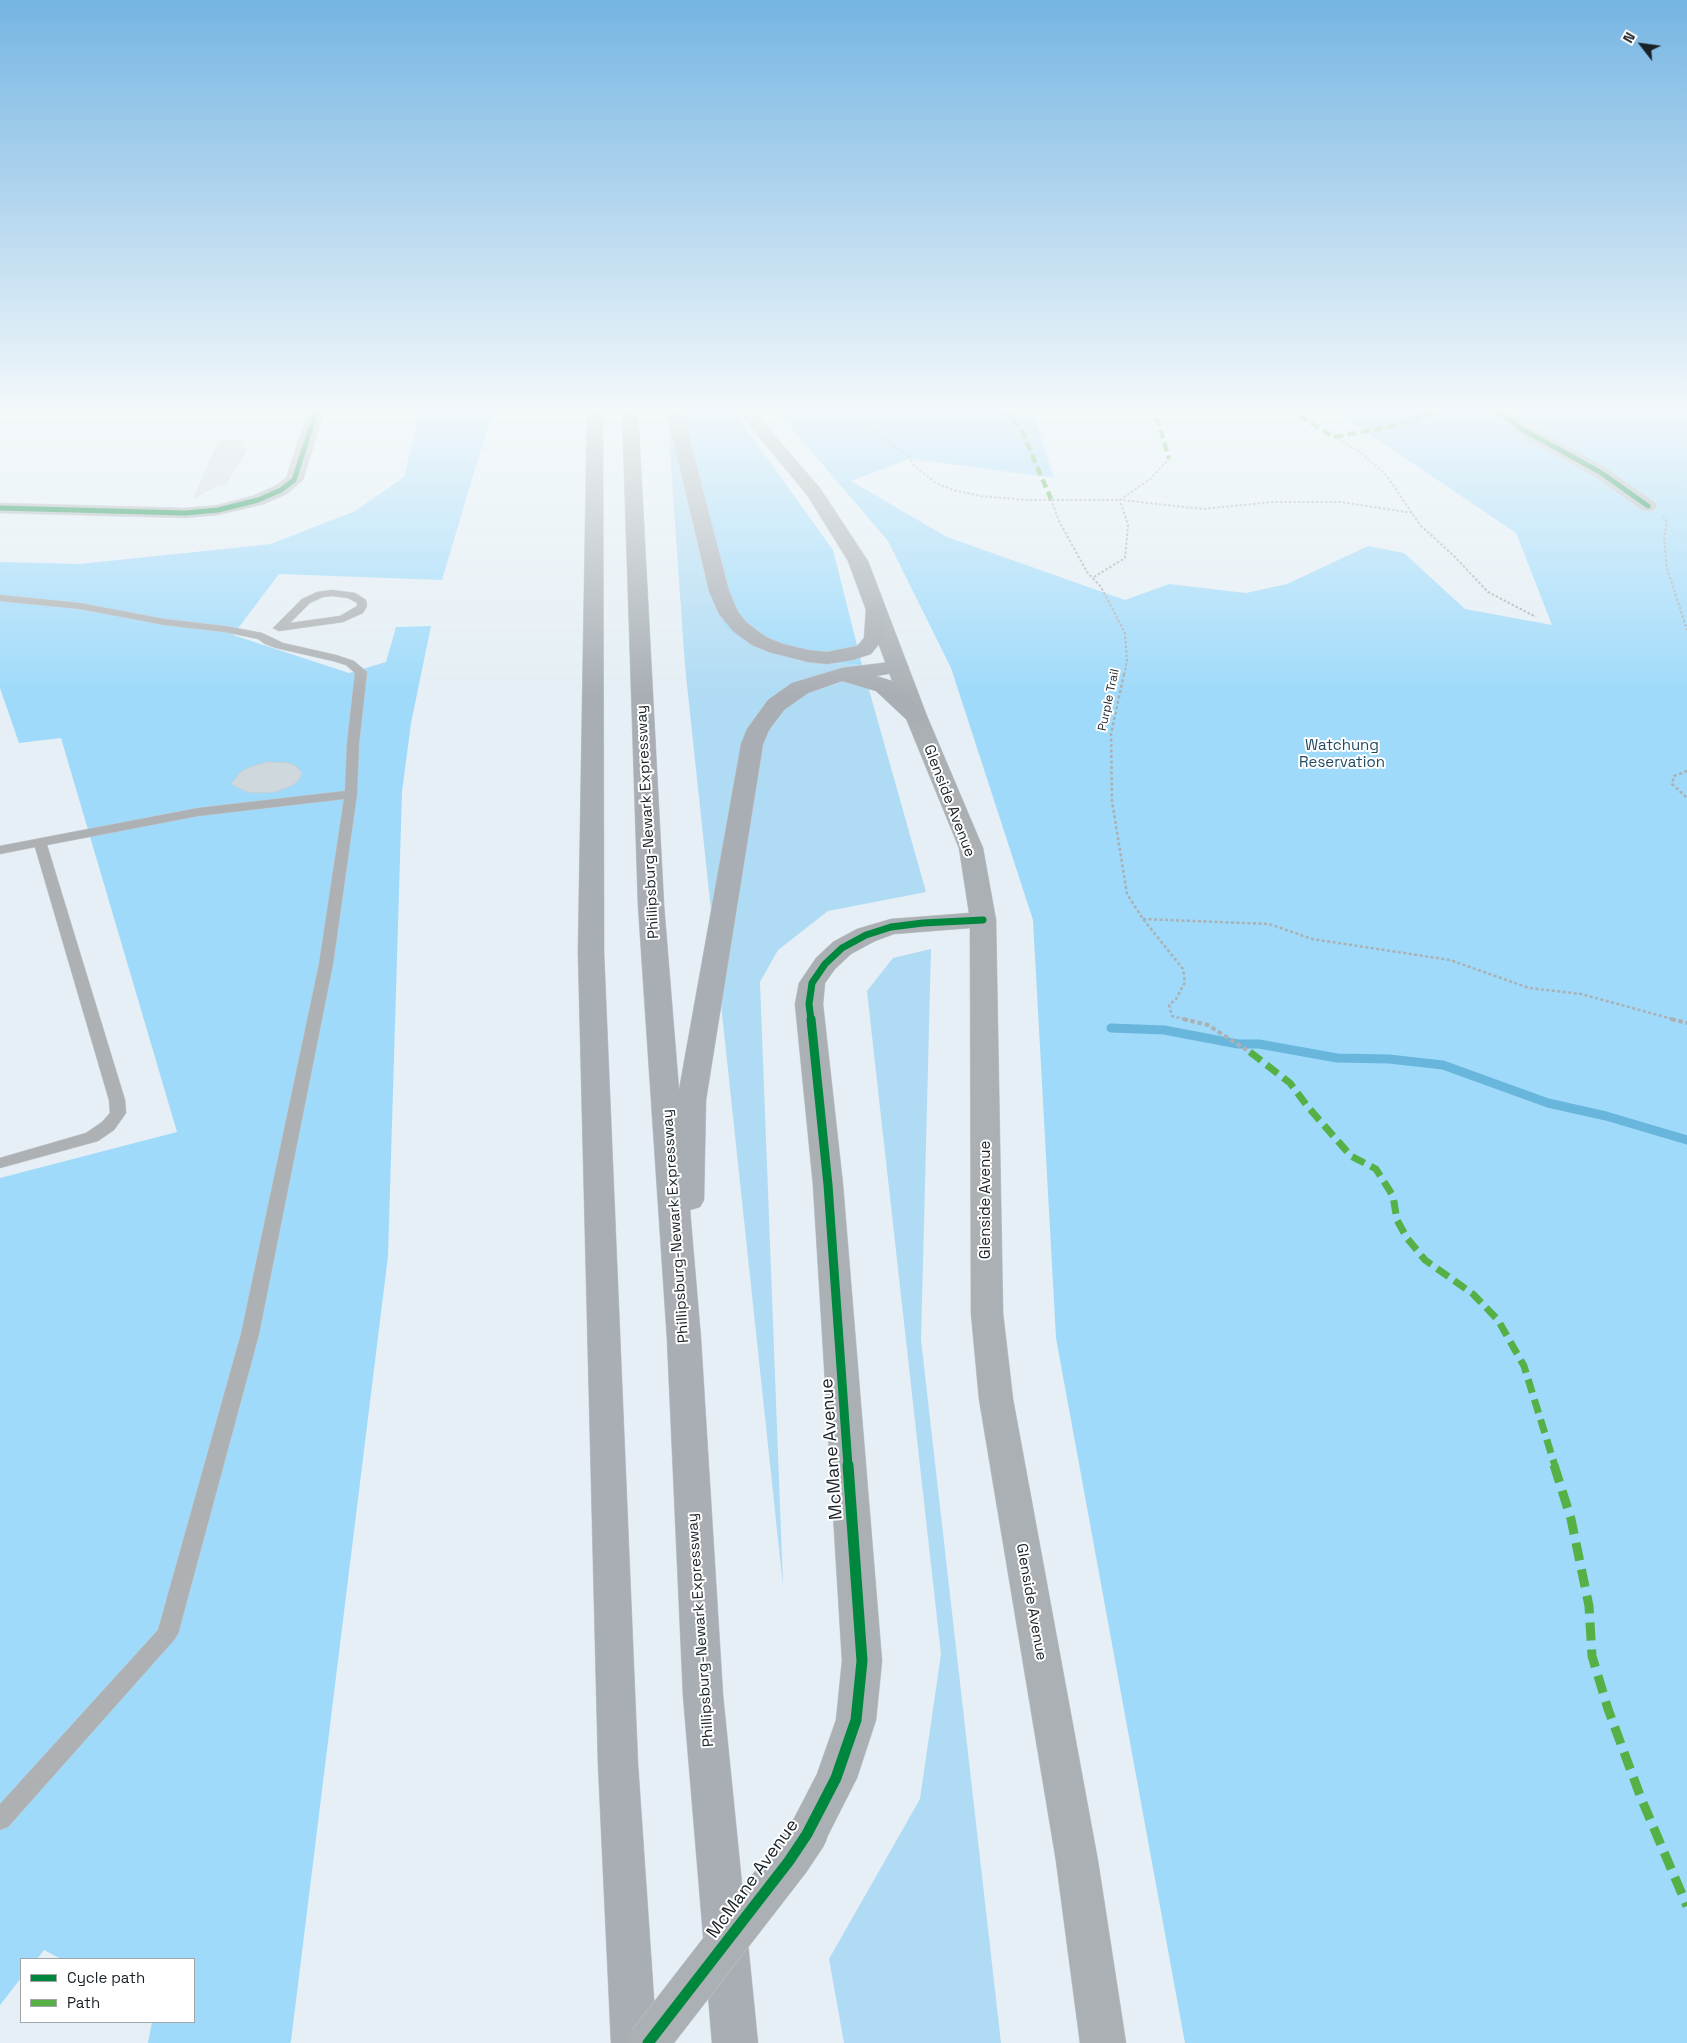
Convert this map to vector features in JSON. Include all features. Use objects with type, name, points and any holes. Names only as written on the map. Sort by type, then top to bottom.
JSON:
[{"type":"highway","points":[[594,504],[591,952],[618,1764],[634,2043]]},
{"type":"highway","name":"Phillipsburg-Newark Expressway","points":[[634,504],[651,905],[684,1339],[703,1695],[735,2043]]},
{"type":"highway","points":[[698,504],[719,591],[729,614],[740,627],[760,641],[794,653],[846,678],[874,682],[892,692],[916,716]]},
{"type":"highway","points":[[684,1339],[692,1100],[752,744],[758,730],[776,705],[828,668],[852,654],[864,650],[870,644],[874,638],[876,609]]},
{"type":"highway","points":[[828,668],[857,671],[897,663]]},
{"type":"main road","name":"Glenside Avenue","points":[[822,504],[858,561],[916,716],[971,848],[983,920],[987,1313],[996,1400],[1077,1861],[1103,2043]]},
{"type":"main road","name":"McMane Avenue","points":[[648,2043],[807,1834],[836,1778],[856,1720],[862,1661],[828,1186],[809,1004],[812,983],[825,964],[842,948],[866,935],[891,927],[983,920]]},
{"type":"street","points":[[0,508],[185,513],[218,510],[241,504]]},
{"type":"lane","points":[[262,636],[279,628],[343,619],[360,611],[362,602],[358,598],[342,593],[321,594],[306,601],[279,628]]},
{"type":"lane","points":[[0,598],[80,606],[164,622],[225,629],[262,636],[280,646],[344,660],[361,672],[353,744],[351,794],[326,964],[250,1334],[167,1634],[0,1820]]},
{"type":"lane","points":[[0,850],[198,812],[351,794]]},
{"type":"lane","points":[[0,1163],[71,1144],[92,1136],[108,1126],[118,1113],[117,1100],[40,842]]},
{"type":"path","points":[[1094,577],[1126,558],[1128,525],[1121,504]]},
{"type":"path","points":[[1160,504],[1203,509],[1249,504]]},
{"type":"path","points":[[1356,504],[1412,513]]},
{"type":"path","points":[[1406,504],[1420,525],[1455,557],[1488,592],[1536,616]]},
{"type":"path","points":[[1648,506],[1662,513],[1667,522],[1664,539],[1666,568],[1687,630]]},
{"type":"path","points":[[1687,771],[1674,776],[1672,784],[1687,798]]},
{"type":"path","points":[[1143,919],[1208,920],[1269,924],[1312,939],[1450,960],[1529,988],[1582,994],[1687,1023]]},
{"type":"shaded area","points":[[674,504],[701,504],[724,627],[797,660],[862,665],[926,892],[828,911],[778,950],[760,982],[783,1586],[685,666]]},
{"type":"shaded area","points":[[931,949],[921,1340],[1001,2043],[844,2043],[829,1959],[920,1799],[941,1654],[867,991],[893,958]]},
{"type":"green space","points":[[365,504],[465,504],[442,580],[279,574],[233,635],[349,673],[386,662],[396,627],[431,626],[411,723],[402,792],[388,1256],[291,2041],[290,2043],[148,2043],[152,2023],[195,2023],[195,1958],[59,1958],[44,1950],[38,1958],[20,1958],[20,1979],[0,2005],[0,1178],[177,1132],[61,738],[19,743],[0,688],[0,562],[80,564],[271,544],[355,511]]},
{"type":"green space","points":[[701,504],[800,504],[833,550],[862,665],[797,660],[754,647],[724,627]]},
{"type":"green space","name":"Watchung Reservation","points":[[857,504],[891,504],[947,537],[1125,600],[1169,584],[1246,593],[1287,584],[1368,546],[1404,553],[1465,609],[1552,625],[1516,533],[1473,504],[1687,504],[1687,2043],[1185,2043],[1056,1338],[1033,920],[951,668],[888,541]]},
{"type":"building","points":[[267,762],[288,763],[296,766],[302,773],[299,780],[293,785],[275,792],[254,793],[231,784],[247,768]]},
{"type":"waterway","points":[[1111,1028],[1164,1030],[1238,1044],[1259,1044],[1337,1058],[1389,1059],[1443,1065],[1548,1103],[1606,1116],[1687,1140]]},
{"type":"marked path","points":[[1250,1052],[1290,1083],[1308,1107],[1351,1156],[1376,1169],[1393,1196],[1397,1220],[1407,1238],[1425,1260],[1473,1294],[1498,1320],[1524,1366],[1571,1519],[1589,1606],[1592,1656],[1608,1709],[1641,1798],[1687,1906]]},
{"type":"cycle path","points":[[0,508],[185,513],[218,510],[241,504]]},
{"type":"cycle path","points":[[648,2043],[789,1861],[807,1834],[836,1778],[856,1720],[862,1661],[828,1185],[809,1004],[812,983],[825,964],[842,948],[866,935],[891,927],[923,923],[983,920]]}]
